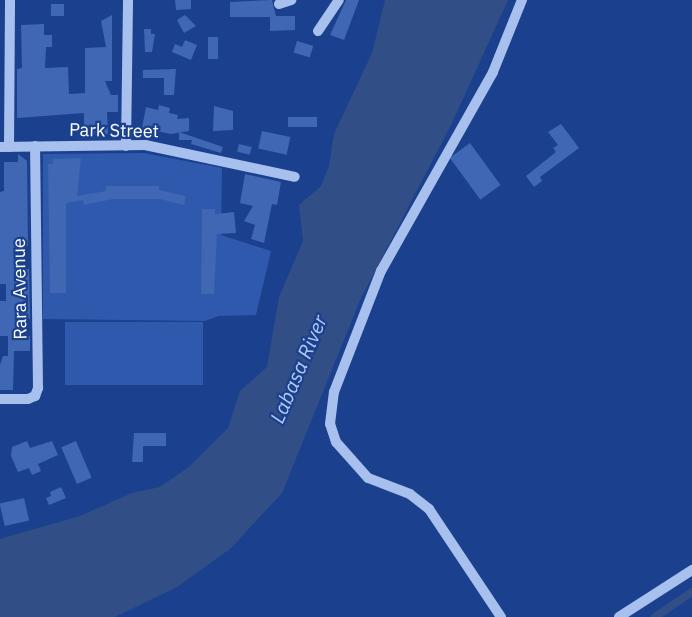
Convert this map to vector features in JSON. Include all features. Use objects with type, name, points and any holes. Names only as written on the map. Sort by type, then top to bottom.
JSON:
[{"type":"street","points":[[4,147],[10,0]]},
{"type":"street","points":[[126,146],[128,0]]},
{"type":"street","points":[[279,4],[291,0]]},
{"type":"street","points":[[318,31],[339,0]]},
{"type":"street","points":[[501,617],[429,509],[410,494],[368,478],[336,442],[330,424],[334,392],[381,271],[493,72],[522,0]]},
{"type":"street","name":"Rara Avenue","points":[[0,399],[28,399],[35,396],[38,388],[35,146]]},
{"type":"street","name":"Park Street","points":[[4,147],[161,147],[295,177]]},
{"type":"street","points":[[619,617],[692,570]]},
{"type":"shaded area","points":[[144,153],[222,168],[221,235],[271,251],[256,315],[219,316],[205,321],[43,319],[43,154]]},
{"type":"shaded area","points":[[65,322],[203,322],[203,385],[65,385]]},
{"type":"water","name":"Labasa River","points":[[385,0],[508,0],[451,125],[361,298],[282,493],[230,549],[177,587],[115,617],[0,617],[0,539],[80,516],[132,493],[160,487],[190,466],[228,428],[240,391],[267,367],[279,297],[303,241],[299,205],[321,186],[329,166],[334,134],[372,53]]},
{"type":"building","points":[[175,0],[191,0],[191,9],[176,10]]},
{"type":"building","points":[[272,0],[276,16],[295,16],[295,30],[270,31],[270,17],[230,17],[230,2]]},
{"type":"building","points":[[346,0],[359,0],[344,40],[330,35]]},
{"type":"building","points":[[51,4],[64,4],[64,16],[51,16]]},
{"type":"building","points":[[112,15],[112,81],[105,81],[111,95],[118,95],[118,112],[107,112],[108,134],[84,134],[84,113],[17,118],[17,69],[22,68],[21,25],[44,24],[44,35],[52,35],[52,47],[46,47],[45,68],[68,67],[69,94],[85,93],[85,48],[106,47],[101,21]]},
{"type":"building","points":[[185,15],[196,26],[184,33],[177,20]]},
{"type":"building","points":[[144,29],[151,29],[151,34],[155,34],[152,52],[145,52]]},
{"type":"building","points":[[208,37],[218,37],[218,59],[208,59]]},
{"type":"building","points":[[185,40],[197,45],[191,60],[172,52],[175,44],[182,47]]},
{"type":"building","points":[[297,41],[313,46],[310,57],[293,52]]},
{"type":"building","points":[[176,69],[174,95],[164,95],[164,78],[143,78],[143,70]]},
{"type":"building","points":[[159,105],[170,108],[169,113],[178,115],[177,119],[189,118],[189,131],[171,134],[142,128],[146,107],[158,110]]},
{"type":"building","points":[[214,106],[233,111],[233,130],[213,131]]},
{"type":"building","points":[[288,117],[317,117],[317,127],[288,127]]},
{"type":"building","points":[[561,124],[579,148],[540,177],[542,181],[534,187],[526,176],[556,152],[553,148],[558,145],[548,132]]},
{"type":"building","points":[[262,131],[290,137],[287,155],[258,149]]},
{"type":"building","points":[[179,132],[223,147],[221,153],[191,144],[192,140],[179,140]]},
{"type":"building","points":[[470,143],[501,185],[480,200],[450,158]]},
{"type":"building","points":[[239,144],[252,147],[250,155],[237,152]]},
{"type":"building","points":[[18,154],[27,161],[28,246],[21,246],[21,269],[29,269],[30,319],[15,319],[16,337],[30,336],[30,351],[14,351],[13,390],[0,390],[0,365],[3,356],[8,356],[8,336],[0,336],[0,301],[6,301],[6,284],[0,284],[0,192],[4,191],[4,162],[18,162]]},
{"type":"building","points":[[81,158],[77,196],[106,191],[106,186],[159,186],[159,190],[186,196],[184,205],[160,199],[113,199],[84,205],[83,200],[66,203],[66,293],[50,293],[48,164],[53,164],[53,159]]},
{"type":"building","points":[[245,174],[281,182],[277,205],[272,204],[264,243],[251,239],[255,225],[244,221],[253,206],[240,203]]},
{"type":"building","points":[[202,209],[215,209],[215,214],[234,212],[236,233],[217,234],[214,294],[201,294]]},
{"type":"building","points":[[134,433],[166,433],[166,446],[143,446],[143,462],[132,462]]},
{"type":"building","points":[[27,441],[30,448],[52,441],[58,455],[38,464],[41,471],[32,475],[29,468],[18,472],[11,456],[12,447]]},
{"type":"building","points":[[76,441],[92,478],[77,484],[61,447]]},
{"type":"building","points":[[61,487],[66,498],[49,505],[46,498],[51,496],[50,492]]},
{"type":"building","points":[[24,498],[29,520],[5,526],[0,504]]},
{"type":"waterway","points":[[655,617],[692,592]]}]
